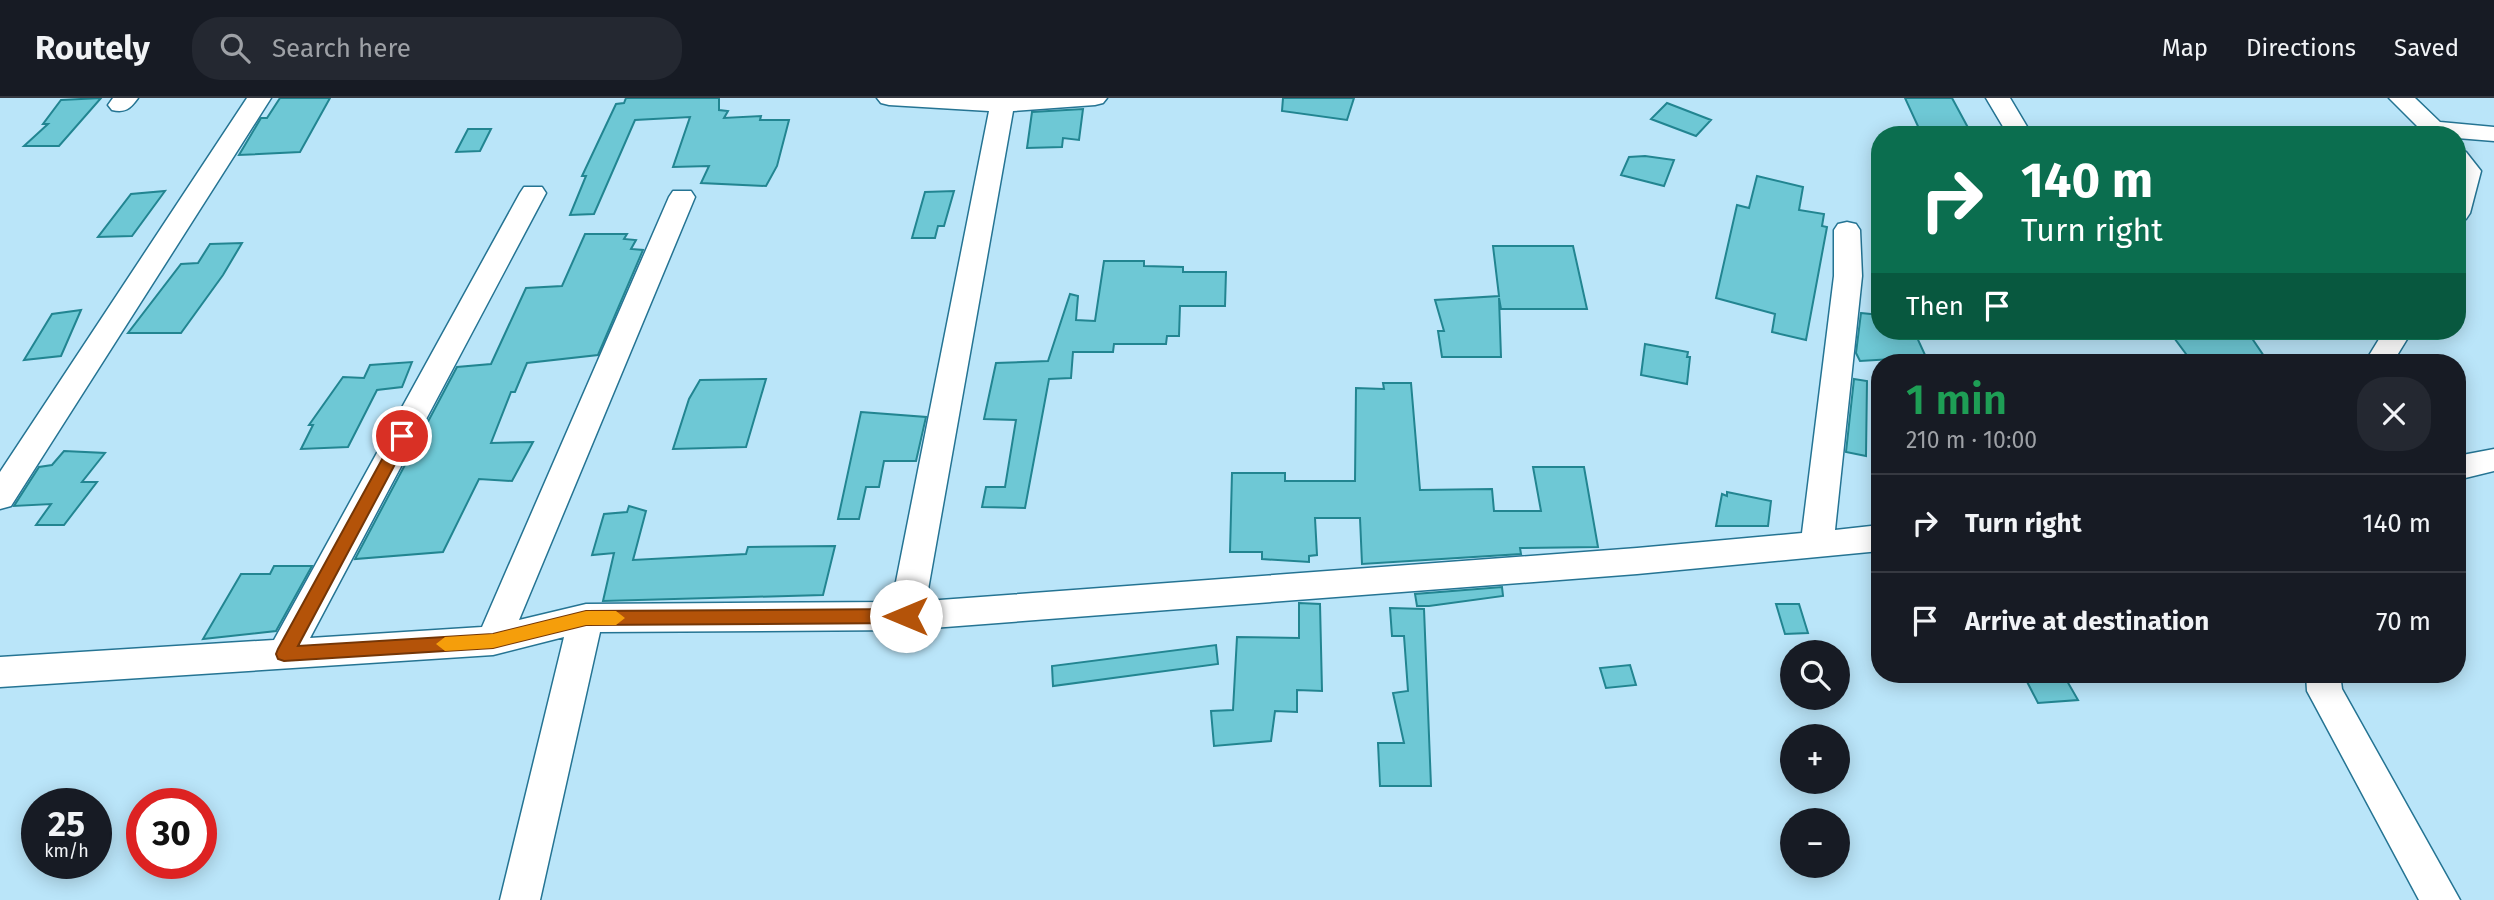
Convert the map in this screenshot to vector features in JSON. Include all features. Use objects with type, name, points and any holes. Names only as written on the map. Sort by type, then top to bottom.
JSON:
[{"type":"street","points":[[0,497],[259,98]]},
{"type":"street","points":[[889,98],[1002,105],[1095,98]]},
{"type":"street","points":[[1997,98],[2014,126]]},
{"type":"street","points":[[2401,98],[2431,126]]},
{"type":"street","points":[[906,616],[1002,105]]},
{"type":"street","points":[[2466,133],[2494,134]]},
{"type":"street","points":[[284,654],[533,194]]},
{"type":"street","points":[[493,641],[682,197]]},
{"type":"street","points":[[1816,544],[1848,276],[1847,230]]},
{"type":"street","points":[[2466,466],[2494,460]]},
{"type":"street","points":[[0,672],[493,641],[586,618],[906,616],[1637,561],[1871,539]]},
{"type":"street","points":[[520,900],[586,618]]},
{"type":"street","points":[[2324,683],[2325,691],[2440,900]]},
{"type":"building","points":[[101,98],[59,146],[24,146],[48,124],[43,124],[61,100]]},
{"type":"building","points":[[280,98],[330,98],[300,152],[239,155],[261,118],[267,118]]},
{"type":"building","points":[[626,98],[719,98],[719,110],[728,111],[724,118],[761,116],[760,120],[789,120],[777,166],[766,186],[701,183],[709,166],[673,167],[690,117],[635,120],[594,214],[570,215],[586,176],[582,176],[616,104],[624,103]]},
{"type":"building","points":[[1283,98],[1354,98],[1347,120],[1282,111]]},
{"type":"building","points":[[1905,98],[1952,98],[1967,126],[1918,126]]},
{"type":"building","points":[[1667,103],[1711,120],[1696,136],[1651,119]]},
{"type":"building","points":[[1083,109],[1079,140],[1063,138],[1062,147],[1027,148],[1032,112]]},
{"type":"building","points":[[468,129],[491,129],[480,151],[456,152]]},
{"type":"building","points":[[1629,157],[1674,160],[1664,186],[1621,175]]},
{"type":"building","points":[[1757,176],[1803,187],[1799,210],[1824,214],[1822,226],[1827,227],[1806,340],[1772,332],[1775,314],[1716,298],[1737,205],[1749,208]]},
{"type":"building","points":[[165,191],[132,236],[98,237],[131,194]]},
{"type":"building","points":[[954,191],[944,226],[938,226],[935,238],[912,238],[925,192]]},
{"type":"building","points":[[585,234],[627,234],[624,239],[636,240],[631,249],[643,250],[598,355],[527,363],[515,392],[511,392],[491,443],[533,442],[512,481],[479,479],[443,552],[355,559],[457,367],[491,364],[526,288],[562,286]]},
{"type":"building","points":[[242,243],[223,275],[181,333],[128,333],[181,264],[198,263],[210,244]]},
{"type":"building","points":[[1493,246],[1573,246],[1587,309],[1501,309],[1499,298],[1501,357],[1442,357],[1438,331],[1444,331],[1435,300],[1499,296]]},
{"type":"building","points":[[1104,261],[1144,261],[1144,266],[1183,267],[1183,272],[1226,272],[1225,306],[1180,306],[1179,336],[1167,336],[1166,344],[1114,344],[1113,352],[1073,352],[1071,378],[1049,379],[1025,508],[982,507],[986,487],[1005,487],[1016,420],[984,419],[996,363],[1048,361],[1070,294],[1078,296],[1076,320],[1095,321]]},
{"type":"building","points":[[81,310],[61,356],[24,360],[52,314]]},
{"type":"building","points":[[1861,313],[1871,314],[1871,340],[1918,340],[1925,354],[1871,354],[1871,360],[1860,361],[1856,353]]},
{"type":"building","points":[[2176,340],[2253,340],[2263,354],[2186,354]]},
{"type":"building","points":[[1645,344],[1688,352],[1687,357],[1690,357],[1687,384],[1641,375]]},
{"type":"building","points":[[412,362],[402,387],[377,390],[348,447],[301,449],[313,425],[309,425],[343,377],[364,378],[370,365]]},
{"type":"building","points":[[766,379],[746,447],[673,449],[689,399],[700,380]]},
{"type":"building","points":[[1854,379],[1867,381],[1866,456],[1846,452]]},
{"type":"building","points":[[1383,383],[1411,383],[1420,490],[1492,489],[1494,511],[1541,511],[1533,467],[1584,467],[1598,547],[1520,548],[1521,554],[1362,564],[1360,518],[1315,518],[1317,555],[1309,556],[1309,562],[1262,559],[1262,552],[1230,552],[1232,473],[1285,473],[1285,481],[1355,481],[1356,388],[1384,389]]},
{"type":"building","points":[[861,412],[926,417],[916,461],[884,461],[879,487],[866,487],[859,519],[838,519]]},
{"type":"building","points":[[64,451],[105,453],[82,482],[97,482],[64,525],[36,525],[51,504],[14,506],[39,467],[52,465]]},
{"type":"building","points":[[1727,492],[1771,501],[1768,526],[1716,526],[1722,494],[1727,496]]},
{"type":"building","points":[[629,506],[646,511],[633,560],[746,554],[748,547],[835,546],[823,595],[603,601],[614,553],[592,555],[604,514],[627,512]]},
{"type":"building","points":[[274,566],[312,566],[276,631],[203,639],[241,574],[270,574]]},
{"type":"building","points":[[1502,587],[1503,596],[1429,606],[1417,606],[1415,594]]},
{"type":"building","points":[[1299,603],[1320,604],[1322,691],[1297,690],[1297,712],[1275,711],[1271,741],[1214,746],[1211,711],[1233,710],[1237,637],[1299,638]]},
{"type":"building","points":[[1776,604],[1799,604],[1808,633],[1785,634]]},
{"type":"building","points":[[1390,608],[1424,609],[1431,786],[1380,786],[1378,743],[1404,743],[1393,693],[1408,691],[1404,636],[1392,636]]},
{"type":"building","points":[[1216,645],[1218,664],[1053,686],[1052,666]]},
{"type":"building","points":[[1630,665],[1636,685],[1606,688],[1600,668]]},
{"type":"building","points":[[2028,683],[2068,683],[2078,700],[2038,703]]},
{"type":"slow traffic","points":[[445,644],[493,641],[586,618],[616,618]]},
{"type":"route","points":[[402,436],[284,654],[493,641],[586,618],[906,616]]}]
